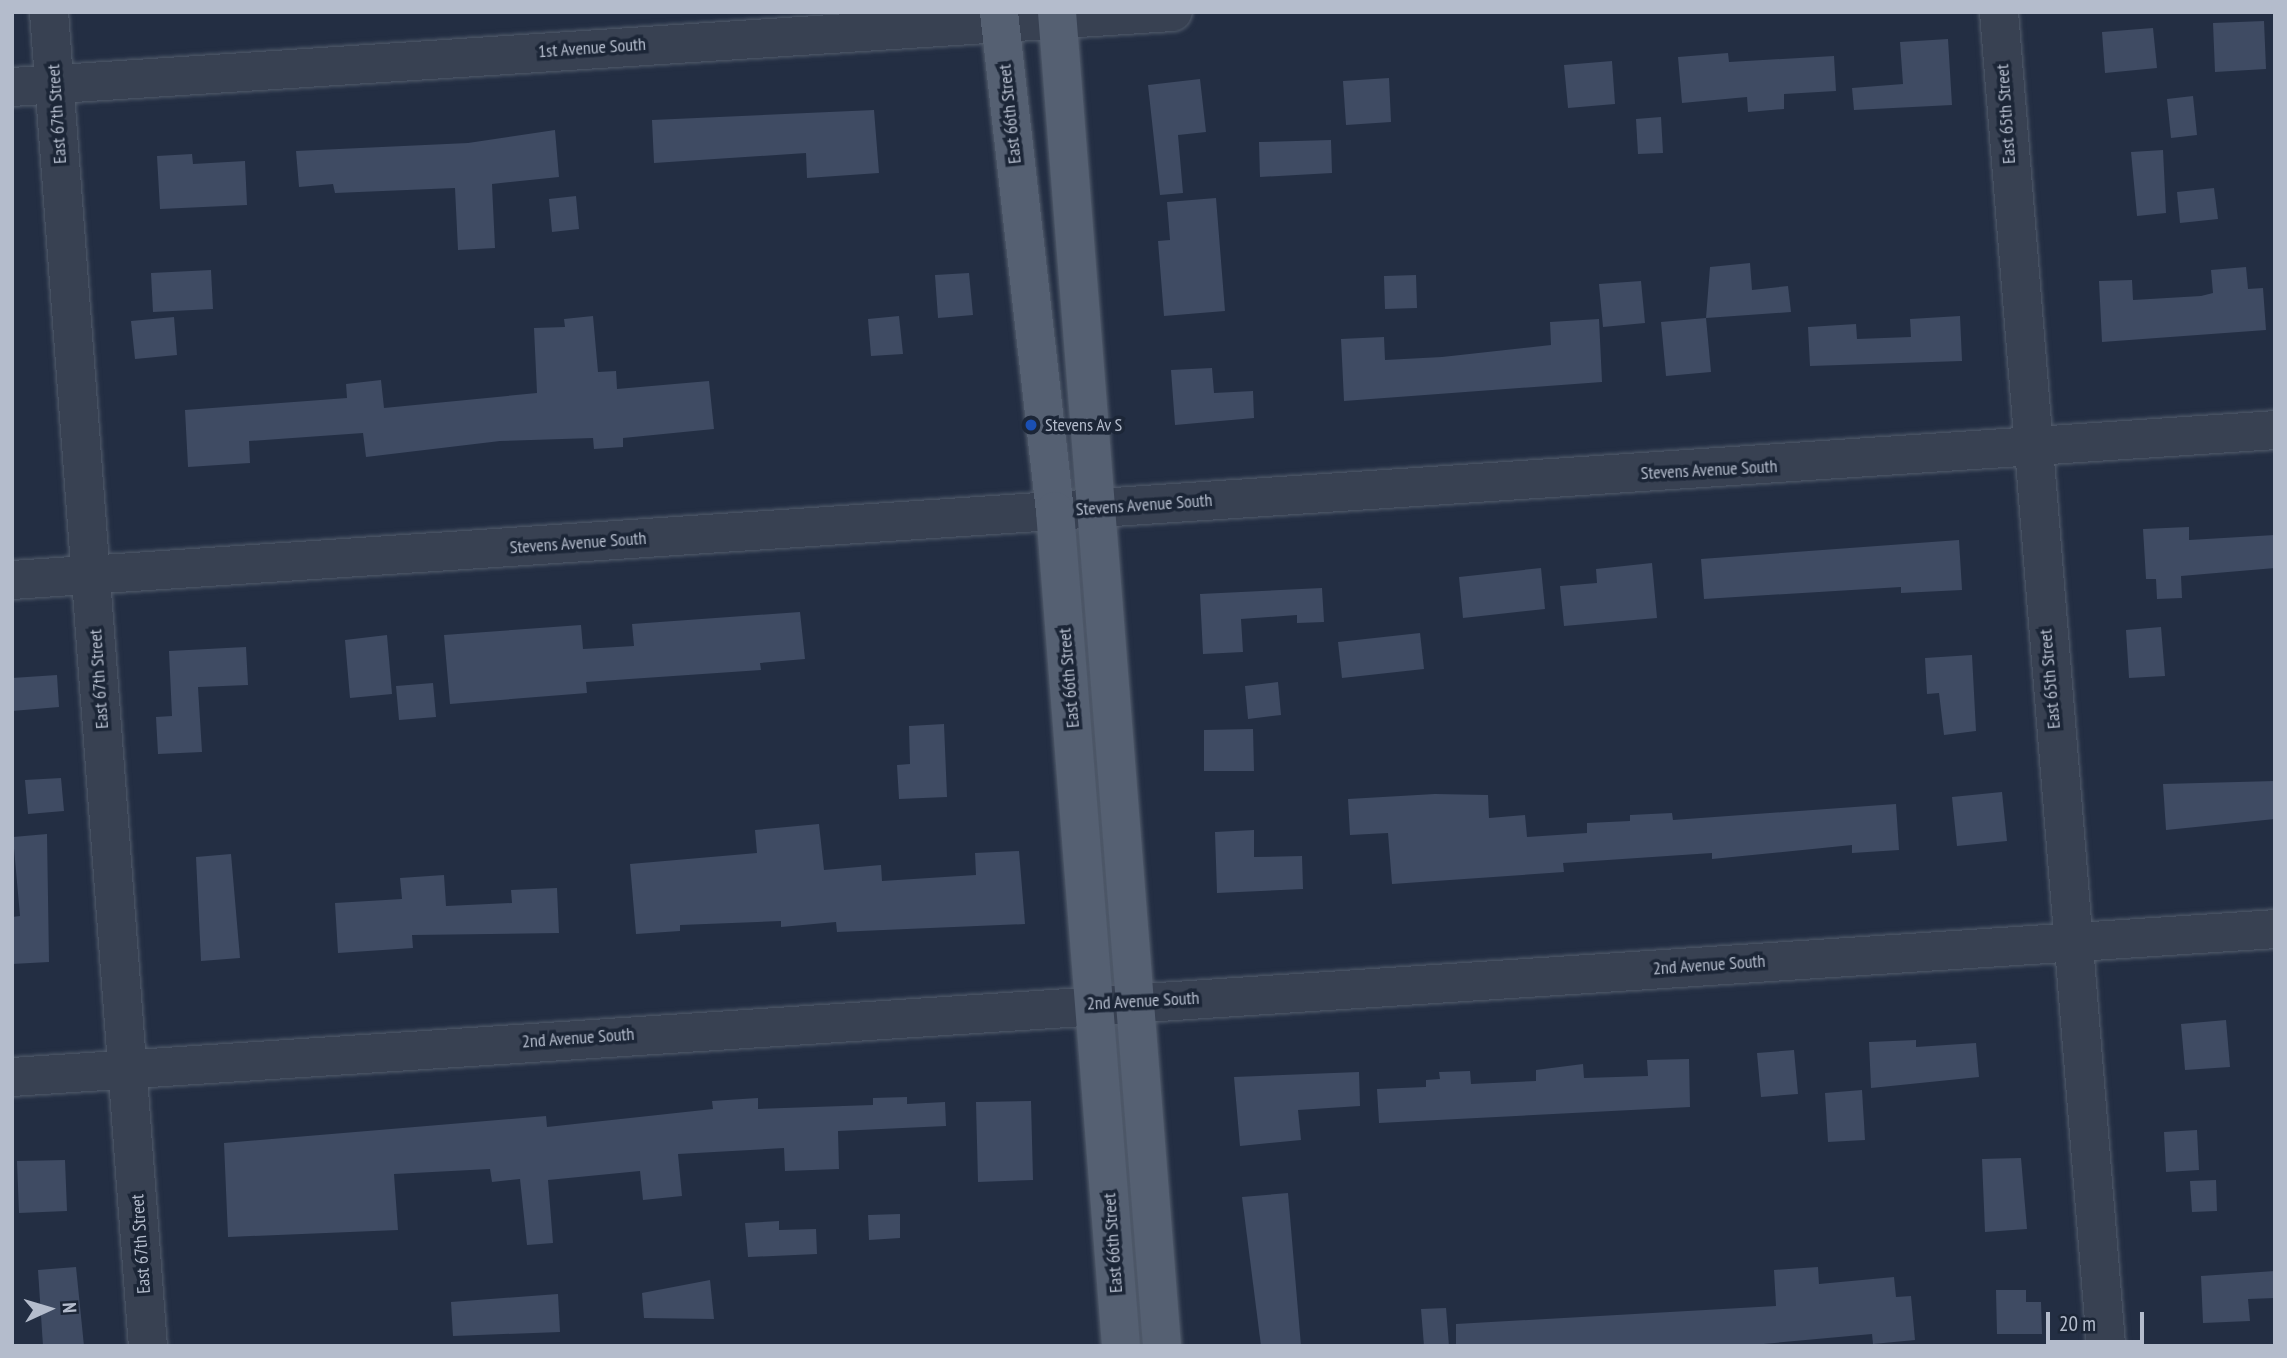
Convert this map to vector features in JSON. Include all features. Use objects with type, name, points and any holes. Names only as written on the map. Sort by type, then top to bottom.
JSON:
[{"type":"main road","name":"East 66th Street","points":[[1057,16],[1132,1002],[1162,1346]]},
{"type":"main road","name":"East 66th Street","points":[[999,18],[1055,511],[1121,1346]]},
{"type":"street","name":"East 67th Street","points":[[49,12],[148,1346]]},
{"type":"street","name":"1st Avenue South","points":[[12,87],[999,18],[1173,12]]},
{"type":"street","name":"East 65th Street","points":[[1999,12],[2031,450],[2106,1346]]},
{"type":"street","name":"Stevens Avenue South","points":[[12,580],[1095,507],[2031,450],[2275,430]]},
{"type":"street","name":"2nd Avenue South","points":[[12,1077],[1094,1003],[2275,929]]},
{"type":"building","points":[[2264,21],[2266,69],[2215,72],[2213,23]]},
{"type":"building","points":[[2153,28],[2157,68],[2105,73],[2102,32]]},
{"type":"building","points":[[1948,39],[1952,105],[1854,110],[1852,88],[1903,84],[1900,42]]},
{"type":"building","points":[[1728,53],[1729,62],[1834,56],[1836,91],[1784,94],[1784,109],[1748,112],[1747,97],[1682,103],[1678,57]]},
{"type":"building","points":[[1612,61],[1615,104],[1568,108],[1564,65]]},
{"type":"building","points":[[1389,78],[1391,122],[1346,125],[1343,81]]},
{"type":"building","points":[[1200,79],[1206,132],[1178,135],[1183,193],[1160,195],[1148,85]]},
{"type":"building","points":[[2193,96],[2197,135],[2171,138],[2167,99]]},
{"type":"building","points":[[874,110],[879,173],[807,178],[806,153],[654,163],[652,120]]},
{"type":"building","points":[[1661,117],[1663,153],[1638,154],[1636,119]]},
{"type":"building","points":[[555,130],[559,177],[492,184],[495,248],[458,250],[455,188],[335,193],[333,184],[299,187],[296,151],[468,143]]},
{"type":"building","points":[[1331,140],[1332,173],[1260,177],[1259,142]]},
{"type":"building","points":[[2163,150],[2166,213],[2137,216],[2131,152]]},
{"type":"building","points":[[192,154],[193,164],[245,161],[247,205],[160,209],[157,156]]},
{"type":"building","points":[[2214,188],[2218,219],[2180,223],[2177,192]]},
{"type":"building","points":[[576,196],[579,229],[552,232],[549,199]]},
{"type":"building","points":[[1216,198],[1225,311],[1164,316],[1158,241],[1170,240],[1167,202]]},
{"type":"building","points":[[1750,263],[1752,290],[1788,286],[1791,312],[1706,318],[1710,267]]},
{"type":"building","points":[[2246,267],[2248,289],[2263,288],[2266,330],[2102,342],[2099,281],[2132,280],[2133,300],[2201,296],[2213,293],[2211,270]]},
{"type":"building","points":[[211,270],[213,309],[153,312],[151,273]]},
{"type":"building","points":[[969,273],[973,315],[938,318],[935,275]]},
{"type":"building","points":[[1416,275],[1417,308],[1385,309],[1384,276]]},
{"type":"building","points":[[1641,281],[1645,323],[1603,327],[1599,284]]},
{"type":"building","points":[[593,316],[598,372],[616,371],[617,389],[709,381],[714,429],[623,438],[623,447],[594,449],[593,438],[500,441],[366,457],[363,433],[249,441],[250,463],[188,467],[185,410],[347,398],[346,384],[381,380],[384,408],[537,393],[534,328],[565,327],[564,319]]},
{"type":"building","points":[[899,316],[903,354],[871,356],[868,319]]},
{"type":"building","points":[[1960,316],[1962,361],[1810,366],[1808,327],[1856,324],[1857,339],[1911,337],[1910,319]]},
{"type":"building","points":[[174,317],[177,355],[135,359],[131,321]]},
{"type":"building","points":[[1706,318],[1711,372],[1666,376],[1661,322]]},
{"type":"building","points":[[1599,319],[1602,382],[1344,401],[1341,339],[1384,337],[1385,360],[1442,357],[1551,345],[1550,322]]},
{"type":"building","points":[[1212,368],[1214,393],[1253,391],[1254,418],[1175,425],[1171,370]]},
{"type":"building","points":[[2189,527],[2189,540],[2275,535],[2275,568],[2181,576],[2182,598],[2157,599],[2156,579],[2146,579],[2143,529]]},
{"type":"building","points":[[1959,540],[1962,590],[1901,593],[1901,587],[1704,599],[1701,559]]},
{"type":"building","points":[[1652,563],[1657,618],[1564,626],[1560,586],[1597,583],[1596,569]]},
{"type":"building","points":[[1541,568],[1545,609],[1463,618],[1459,577]]},
{"type":"building","points":[[1322,588],[1324,622],[1297,623],[1297,615],[1241,619],[1243,652],[1203,654],[1200,594]]},
{"type":"building","points":[[800,612],[805,659],[760,663],[761,670],[586,682],[587,693],[450,704],[444,635],[581,625],[583,649],[634,646],[632,624]]},
{"type":"building","points":[[2161,627],[2165,676],[2129,678],[2126,630]]},
{"type":"building","points":[[1420,633],[1424,669],[1342,678],[1338,642]]},
{"type":"building","points":[[387,635],[392,694],[350,698],[345,640]]},
{"type":"building","points":[[246,647],[248,685],[198,687],[202,752],[158,754],[156,717],[172,716],[169,651]]},
{"type":"building","points":[[1972,655],[1976,731],[1944,735],[1939,693],[1927,694],[1925,658]]},
{"type":"building","points":[[57,675],[59,707],[12,711],[12,678]]},
{"type":"building","points":[[1278,682],[1281,715],[1248,719],[1245,686]]},
{"type":"building","points":[[433,683],[436,717],[399,720],[396,686]]},
{"type":"building","points":[[944,724],[947,797],[899,799],[897,765],[910,764],[909,726]]},
{"type":"building","points":[[1253,729],[1254,771],[1204,771],[1204,730]]},
{"type":"building","points":[[61,778],[64,811],[28,814],[25,780]]},
{"type":"building","points":[[2275,781],[2275,819],[2166,830],[2163,784]]},
{"type":"building","points":[[2002,792],[2007,841],[1957,846],[1952,797]]},
{"type":"building","points":[[1435,794],[1488,795],[1489,818],[1525,815],[1527,837],[1587,833],[1587,823],[1630,821],[1630,815],[1672,813],[1673,820],[1896,804],[1899,850],[1852,853],[1852,845],[1712,859],[1712,853],[1563,863],[1564,872],[1392,884],[1388,833],[1350,835],[1348,799]]},
{"type":"building","points":[[819,824],[824,870],[881,865],[882,881],[976,875],[975,853],[1019,851],[1025,924],[837,932],[836,922],[781,927],[781,921],[680,925],[680,931],[636,934],[630,864],[757,853],[755,830]]},
{"type":"building","points":[[1254,830],[1254,857],[1302,856],[1303,889],[1217,893],[1215,832]]},
{"type":"building","points":[[47,834],[49,962],[12,964],[12,917],[20,916],[13,837]]},
{"type":"building","points":[[231,854],[240,958],[201,961],[196,857]]},
{"type":"building","points":[[444,875],[446,906],[512,903],[511,890],[557,888],[559,933],[412,935],[413,948],[338,953],[335,903],[402,899],[400,878]]},
{"type":"building","points":[[2226,1020],[2230,1067],[2185,1070],[2181,1024]]},
{"type":"building","points":[[1916,1040],[1916,1047],[1976,1043],[1979,1077],[1871,1088],[1869,1042]]},
{"type":"building","points":[[1794,1050],[1798,1094],[1761,1097],[1757,1053]]},
{"type":"building","points":[[1689,1059],[1690,1107],[1379,1123],[1377,1089],[1426,1087],[1426,1080],[1440,1079],[1439,1072],[1470,1071],[1471,1084],[1536,1081],[1536,1070],[1583,1064],[1584,1078],[1648,1076],[1647,1060]]},
{"type":"building","points":[[1359,1072],[1360,1106],[1298,1110],[1301,1140],[1240,1146],[1234,1077]]},
{"type":"building","points":[[1862,1090],[1865,1140],[1828,1142],[1825,1093]]},
{"type":"building","points":[[907,1097],[907,1104],[945,1102],[946,1126],[838,1131],[839,1169],[785,1171],[784,1148],[678,1154],[682,1196],[643,1200],[640,1171],[548,1180],[553,1243],[527,1245],[520,1179],[492,1182],[490,1169],[394,1174],[398,1230],[228,1237],[224,1143],[546,1116],[547,1127],[713,1109],[712,1101],[758,1098],[758,1109],[873,1105],[873,1098]]},
{"type":"building","points":[[1031,1101],[1033,1180],[978,1182],[976,1102]]},
{"type":"building","points":[[2197,1130],[2199,1170],[2166,1172],[2164,1132]]},
{"type":"building","points":[[2021,1158],[2027,1229],[1985,1232],[1982,1159]]},
{"type":"building","points":[[65,1160],[67,1211],[19,1213],[17,1161]]},
{"type":"building","points":[[2216,1180],[2217,1211],[2192,1212],[2190,1181]]},
{"type":"building","points":[[1288,1193],[1301,1346],[1261,1346],[1242,1197]]},
{"type":"building","points":[[900,1214],[900,1238],[869,1240],[868,1215]]},
{"type":"building","points":[[779,1221],[779,1230],[816,1229],[817,1254],[748,1257],[745,1223]]},
{"type":"building","points":[[76,1267],[84,1346],[43,1346],[38,1270]]},
{"type":"building","points":[[1818,1267],[1819,1284],[1894,1277],[1896,1297],[1911,1296],[1915,1340],[1873,1344],[1872,1334],[1741,1346],[1456,1346],[1456,1324],[1776,1306],[1774,1270]]},
{"type":"building","points":[[2275,1271],[2275,1298],[2248,1299],[2250,1321],[2203,1323],[2201,1276]]},
{"type":"building","points":[[710,1280],[714,1319],[644,1318],[642,1293]]},
{"type":"building","points":[[1996,1290],[2026,1290],[2026,1302],[2041,1302],[2042,1334],[1997,1334]]},
{"type":"building","points":[[558,1294],[560,1332],[453,1336],[451,1302]]},
{"type":"building","points":[[1446,1308],[1449,1346],[1424,1346],[1421,1309]]},
{"type":"place","name":"Stevens Av S","points":[[1031,425]]}]
